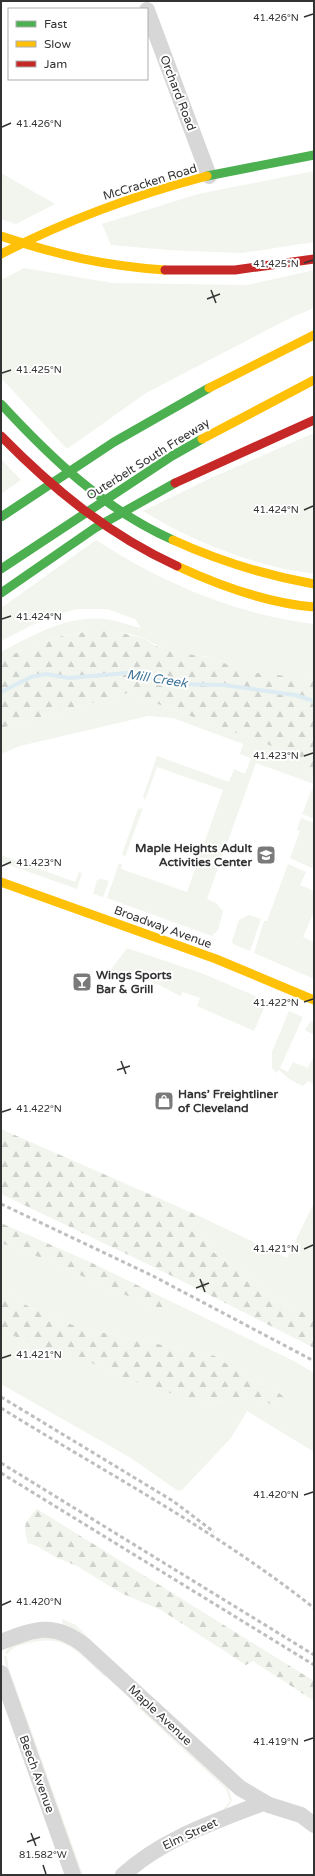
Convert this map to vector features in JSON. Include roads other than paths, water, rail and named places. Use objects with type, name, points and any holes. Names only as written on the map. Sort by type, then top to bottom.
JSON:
[{"type":"main road","name":"McCracken Road","points":[[1,254],[78,217],[152,192],[209,176],[314,155]]},
{"type":"main road","points":[[1,236],[34,247],[87,261],[151,269],[210,272],[269,266],[314,259]]},
{"type":"main road","points":[[1,517],[88,457],[143,424],[251,365],[314,335]]},
{"type":"main road","name":"Outerbelt South Freeway","points":[[1,570],[61,528],[172,456],[314,380]]},
{"type":"main road","points":[[1,404],[42,449],[91,491],[147,528],[202,554],[243,569],[278,578],[314,584]]},
{"type":"main road","points":[[1,593],[101,524],[135,504],[210,466],[314,420]]},
{"type":"main road","points":[[1,436],[58,491],[128,541],[165,562],[204,579],[252,596],[314,607]]},
{"type":"main road","name":"Broadway Avenue","points":[[1,882],[216,959],[314,1000]]},
{"type":"street","name":"Orchard Road","points":[[148,13],[209,176]]},
{"type":"street","name":"Maple Avenue","points":[[1,1642],[26,1633],[46,1630],[60,1630],[71,1635],[232,1780],[263,1802],[301,1814],[314,1825]]},
{"type":"street","name":"Beech Avenue","points":[[1,1673],[73,1875]]},
{"type":"street","name":"Elm Street","points":[[122,1875],[138,1861],[166,1843],[263,1802]]},
{"type":"waterway","name":"Mill Creek","points":[[1,692],[31,677],[46,674],[69,678],[127,673],[149,677],[173,684],[224,685],[295,695],[314,702]]},
{"type":"railway","points":[[1,1204],[153,1276],[314,1361]]},
{"type":"railway","points":[[1,1397],[173,1501],[214,1532]]},
{"type":"railway","points":[[1,1408],[200,1528],[239,1553],[314,1608]]},
{"type":"railway","points":[[1,1463],[314,1655]]},
{"type":"railway","points":[[1,1473],[314,1665]]},
{"type":"place","name":"Maple Heights Adult Activities Center","points":[[266,855]]},
{"type":"place","name":"Wings Sports Bar & Grill","points":[[82,982]]},
{"type":"place","name":"Hans’ Freightliner of Cleveland","points":[[164,1101]]}]
